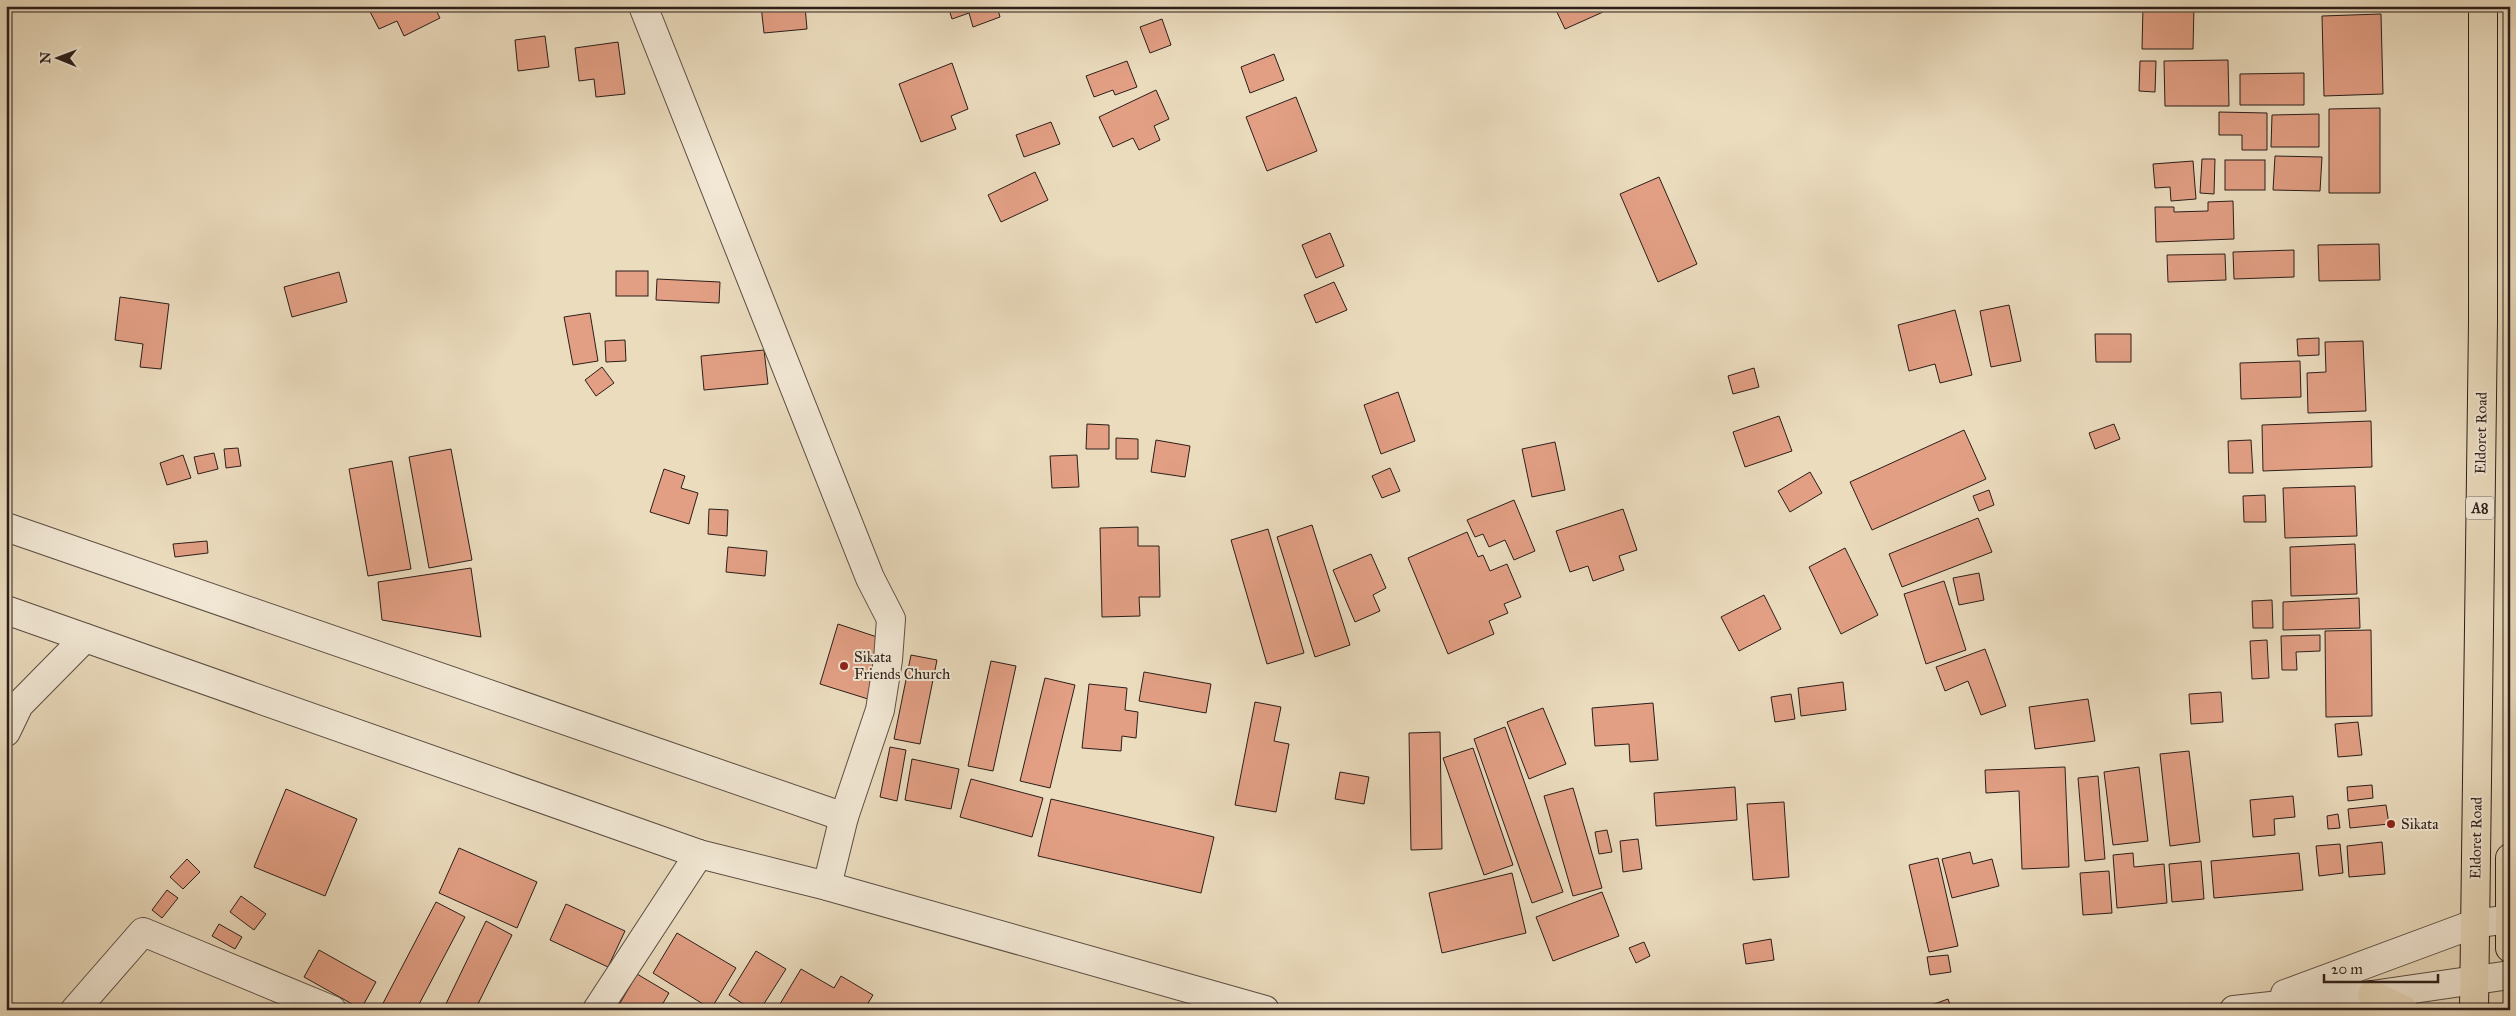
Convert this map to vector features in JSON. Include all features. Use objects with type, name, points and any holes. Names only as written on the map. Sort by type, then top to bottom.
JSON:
[{"type":"highway","name":"Eldoret Road","points":[[2474,1010],[2483,322],[2483,6]]},
{"type":"highway","points":[[2510,858],[2510,948]]},
{"type":"highway","points":[[2372,996],[2404,1010]]},
{"type":"street","points":[[643,6],[870,578],[891,619],[888,660],[880,710],[844,817],[827,886]]},
{"type":"street","points":[[6,527],[844,817]]},
{"type":"street","points":[[6,610],[699,854],[827,886],[1265,1010]]},
{"type":"street","points":[[6,732],[19,705],[85,638]]},
{"type":"street","points":[[598,1010],[699,854]]},
{"type":"street","points":[[2241,1008],[2474,924],[2509,919]]},
{"type":"street","points":[[75,1010],[142,932],[332,1010]]},
{"type":"street","points":[[2241,1008],[2372,996],[2510,975]]},
{"type":"building","points":[[367,6],[434,6],[440,18],[404,36],[397,21],[379,29]]},
{"type":"building","points":[[761,6],[805,6],[807,29],[764,33]]},
{"type":"building","points":[[948,6],[997,6],[1000,17],[973,27],[969,13],[952,19]]},
{"type":"building","points":[[1554,6],[1600,6],[1603,12],[1565,29]]},
{"type":"building","points":[[2143,6],[2194,6],[2193,49],[2142,49]]},
{"type":"building","points":[[2381,14],[2383,94],[2324,96],[2322,16]]},
{"type":"building","points":[[1162,19],[1171,45],[1150,53],[1140,27]]},
{"type":"building","points":[[545,36],[549,67],[518,71],[515,40]]},
{"type":"building","points":[[618,42],[625,94],[596,97],[594,79],[579,81],[575,48]]},
{"type":"building","points":[[1274,54],[1284,80],[1250,93],[1241,67]]},
{"type":"building","points":[[2228,60],[2229,106],[2165,106],[2164,61]]},
{"type":"building","points":[[1127,61],[1137,87],[1115,95],[1113,90],[1094,97],[1086,76]]},
{"type":"building","points":[[2140,61],[2156,61],[2155,92],[2139,91]]},
{"type":"building","points":[[952,63],[968,109],[951,116],[956,129],[921,142],[899,84]]},
{"type":"building","points":[[2304,73],[2304,105],[2240,105],[2240,74]]},
{"type":"building","points":[[1156,90],[1169,119],[1154,126],[1160,140],[1139,150],[1133,138],[1113,147],[1099,117]]},
{"type":"building","points":[[1296,97],[1317,151],[1267,171],[1246,117]]},
{"type":"building","points":[[2380,108],[2380,193],[2329,193],[2329,109]]},
{"type":"building","points":[[2219,112],[2267,113],[2267,150],[2242,150],[2242,135],[2219,135]]},
{"type":"building","points":[[2319,114],[2319,147],[2271,147],[2272,115]]},
{"type":"building","points":[[1051,122],[1060,144],[1024,157],[1016,135]]},
{"type":"building","points":[[2275,156],[2322,157],[2320,191],[2273,190]]},
{"type":"building","points":[[2202,159],[2215,159],[2214,194],[2200,193]]},
{"type":"building","points":[[2225,160],[2265,160],[2265,190],[2225,190]]},
{"type":"building","points":[[2193,161],[2196,199],[2171,201],[2170,187],[2155,188],[2153,164]]},
{"type":"building","points":[[1035,172],[1048,200],[1001,222],[988,195]]},
{"type":"building","points":[[1659,177],[1697,264],[1658,282],[1620,194]]},
{"type":"building","points":[[2233,201],[2234,239],[2156,242],[2155,207],[2174,207],[2174,212],[2208,211],[2208,202]]},
{"type":"building","points":[[1330,233],[1344,266],[1316,278],[1302,245]]},
{"type":"building","points":[[2379,244],[2380,280],[2319,281],[2318,245]]},
{"type":"building","points":[[2294,250],[2294,277],[2234,279],[2233,252]]},
{"type":"building","points":[[2225,254],[2226,280],[2168,282],[2167,255]]},
{"type":"building","points":[[616,271],[648,271],[648,296],[616,296]]},
{"type":"building","points":[[339,272],[347,302],[292,317],[284,287]]},
{"type":"building","points":[[657,279],[720,282],[719,303],[656,300]]},
{"type":"building","points":[[1334,282],[1347,310],[1316,323],[1304,295]]},
{"type":"building","points":[[120,297],[169,304],[161,369],[140,367],[143,344],[115,340]]},
{"type":"building","points":[[2009,305],[2021,361],[1991,367],[1980,311]]},
{"type":"building","points":[[1955,310],[1972,375],[1940,383],[1935,364],[1909,371],[1898,325]]},
{"type":"building","points":[[590,313],[598,361],[573,365],[564,317]]},
{"type":"building","points":[[2095,334],[2131,334],[2131,362],[2096,362]]},
{"type":"building","points":[[2319,338],[2319,355],[2298,356],[2297,339]]},
{"type":"building","points":[[625,340],[626,361],[606,362],[605,341]]},
{"type":"building","points":[[2363,341],[2366,411],[2308,413],[2307,373],[2326,372],[2325,342]]},
{"type":"building","points":[[764,350],[768,384],[704,390],[701,356]]},
{"type":"building","points":[[2300,361],[2301,397],[2241,399],[2240,363]]},
{"type":"building","points":[[602,367],[614,383],[596,396],[585,380]]},
{"type":"building","points":[[1754,368],[1759,387],[1733,394],[1728,376]]},
{"type":"building","points":[[1398,392],[1415,441],[1381,454],[1364,405]]},
{"type":"building","points":[[1779,416],[1792,451],[1745,467],[1733,432]]},
{"type":"building","points":[[2371,421],[2372,467],[2263,471],[2262,425]]},
{"type":"building","points":[[1087,424],[1109,425],[1109,449],[1086,449]]},
{"type":"building","points":[[2114,424],[2120,439],[2095,449],[2089,433]]},
{"type":"building","points":[[1964,430],[1986,479],[1872,530],[1850,482]]},
{"type":"building","points":[[1116,438],[1138,439],[1138,459],[1116,459]]},
{"type":"building","points":[[1156,440],[1190,446],[1185,477],[1151,472]]},
{"type":"building","points":[[2251,440],[2253,473],[2229,473],[2228,441]]},
{"type":"building","points":[[1555,442],[1565,490],[1532,497],[1522,449]]},
{"type":"building","points":[[238,448],[241,466],[226,468],[224,449]]},
{"type":"building","points":[[451,449],[472,560],[429,568],[409,457]]},
{"type":"building","points":[[214,453],[218,469],[198,474],[194,457]]},
{"type":"building","points":[[183,455],[191,478],[167,485],[160,463]]},
{"type":"building","points":[[1077,455],[1079,487],[1052,488],[1050,456]]},
{"type":"building","points":[[392,461],[411,569],[368,576],[349,469]]},
{"type":"building","points":[[1390,468],[1400,491],[1382,498],[1372,476]]},
{"type":"building","points":[[664,469],[685,476],[681,488],[698,493],[689,524],[650,512]]},
{"type":"building","points":[[1810,472],[1822,493],[1790,512],[1778,491]]},
{"type":"building","points":[[2355,486],[2357,536],[2285,538],[2283,488]]},
{"type":"building","points":[[1989,490],[1994,505],[1979,511],[1973,496]]},
{"type":"building","points":[[2265,495],[2266,522],[2244,522],[2243,496]]},
{"type":"building","points":[[1514,500],[1535,551],[1514,560],[1505,540],[1489,547],[1483,534],[1475,537],[1467,520]]},
{"type":"building","points":[[709,509],[728,510],[727,536],[708,534]]},
{"type":"building","points":[[1623,509],[1637,550],[1619,556],[1624,570],[1593,581],[1588,566],[1570,572],[1556,531]]},
{"type":"building","points":[[1978,518],[1992,552],[1902,587],[1889,554]]},
{"type":"building","points":[[1312,525],[1350,645],[1315,657],[1277,537]]},
{"type":"building","points":[[1138,527],[1138,546],[1159,546],[1160,597],[1139,597],[1140,616],[1102,617],[1100,528]]},
{"type":"building","points":[[1268,529],[1304,653],[1267,664],[1231,540]]},
{"type":"building","points":[[1467,532],[1478,557],[1483,555],[1490,571],[1507,564],[1521,597],[1504,604],[1508,613],[1489,621],[1494,634],[1448,654],[1408,558]]},
{"type":"building","points":[[207,541],[208,553],[175,557],[173,544]]},
{"type":"building","points":[[2355,544],[2357,594],[2291,596],[2290,547]]},
{"type":"building","points":[[728,547],[767,551],[765,576],[726,572]]},
{"type":"building","points":[[1845,548],[1878,615],[1841,634],[1809,567]]},
{"type":"building","points":[[1371,554],[1386,588],[1373,595],[1380,611],[1355,622],[1333,570]]},
{"type":"building","points":[[471,568],[481,637],[382,620],[378,582]]},
{"type":"building","points":[[1979,573],[1984,600],[1959,605],[1953,578]]},
{"type":"building","points":[[1944,581],[1966,650],[1926,664],[1904,594]]},
{"type":"building","points":[[1764,595],[1781,629],[1739,651],[1721,617]]},
{"type":"building","points":[[2359,598],[2360,628],[2283,630],[2283,602]]},
{"type":"building","points":[[2272,600],[2273,628],[2253,628],[2252,601]]},
{"type":"building","points":[[838,624],[886,640],[868,699],[820,684]]},
{"type":"building","points":[[2371,630],[2372,716],[2326,717],[2325,631]]},
{"type":"building","points":[[2320,635],[2320,651],[2296,652],[2297,670],[2282,670],[2281,636]]},
{"type":"building","points":[[2267,640],[2269,678],[2252,679],[2250,641]]},
{"type":"building","points":[[1985,649],[2006,706],[1981,715],[1968,681],[1945,691],[1936,667]]},
{"type":"building","points":[[911,655],[937,660],[920,744],[894,739]]},
{"type":"building","points":[[991,661],[1016,666],[993,771],[968,766]]},
{"type":"building","points":[[1144,672],[1211,684],[1206,713],[1139,701]]},
{"type":"building","points":[[1045,678],[1075,685],[1050,788],[1020,781]]},
{"type":"building","points":[[1843,682],[1846,710],[1801,716],[1798,688]]},
{"type":"building","points":[[1089,684],[1127,688],[1125,710],[1138,712],[1136,738],[1122,736],[1121,751],[1082,748]]},
{"type":"building","points":[[2221,692],[2223,722],[2191,724],[2189,694]]},
{"type":"building","points":[[1791,694],[1795,719],[1775,722],[1771,697]]},
{"type":"building","points":[[2088,699],[2095,741],[2035,749],[2029,707]]},
{"type":"building","points":[[1255,702],[1281,707],[1274,741],[1289,744],[1276,812],[1235,805]]},
{"type":"building","points":[[1653,703],[1658,760],[1630,762],[1629,744],[1595,746],[1592,708]]},
{"type":"building","points":[[1543,708],[1566,764],[1529,779],[1507,722]]},
{"type":"building","points":[[2358,722],[2362,755],[2338,757],[2335,724]]},
{"type":"building","points":[[1505,727],[1563,892],[1532,903],[1474,739]]},
{"type":"building","points":[[1440,732],[1442,849],[1411,850],[1409,733]]},
{"type":"building","points":[[890,747],[906,750],[897,801],[880,797]]},
{"type":"building","points":[[1473,748],[1513,865],[1484,875],[1443,758]]},
{"type":"building","points":[[2189,751],[2200,842],[2170,846],[2160,754]]},
{"type":"building","points":[[912,759],[959,769],[951,809],[905,800]]},
{"type":"building","points":[[2065,767],[2069,867],[2022,869],[2019,791],[1986,793],[1985,770]]},
{"type":"building","points":[[2139,767],[2148,841],[2113,845],[2104,772]]},
{"type":"building","points":[[1340,772],[1369,777],[1364,804],[1335,799]]},
{"type":"building","points":[[2098,776],[2105,859],[2085,861],[2078,778]]},
{"type":"building","points":[[971,779],[1043,798],[1032,837],[960,817]]},
{"type":"building","points":[[2372,785],[2373,798],[2348,801],[2347,787]]},
{"type":"building","points":[[1735,787],[1737,820],[1656,826],[1654,793]]},
{"type":"building","points":[[1573,788],[1602,888],[1573,896],[1544,796]]},
{"type":"building","points":[[286,789],[357,819],[325,896],[254,867]]},
{"type":"building","points":[[2293,796],[2295,817],[2274,819],[2275,835],[2253,837],[2250,800]]},
{"type":"building","points":[[1051,799],[1214,837],[1201,893],[1038,856]]},
{"type":"building","points":[[1784,802],[1789,877],[1753,880],[1747,804]]},
{"type":"building","points":[[2386,805],[2389,824],[2350,828],[2348,809]]},
{"type":"building","points":[[2338,814],[2340,828],[2328,829],[2327,816]]},
{"type":"building","points":[[1607,830],[1612,852],[1599,854],[1595,832]]},
{"type":"building","points":[[1638,839],[1642,869],[1623,872],[1620,841]]},
{"type":"building","points":[[2382,842],[2385,874],[2349,877],[2347,846]]},
{"type":"building","points":[[2340,844],[2343,873],[2319,876],[2316,846]]},
{"type":"building","points":[[459,848],[537,882],[517,928],[439,893]]},
{"type":"building","points":[[1970,852],[1973,864],[1992,859],[1999,886],[1952,898],[1942,859]]},
{"type":"building","points":[[2133,853],[2134,867],[2164,864],[2167,903],[2117,908],[2113,855]]},
{"type":"building","points":[[2299,853],[2303,890],[2214,898],[2211,861]]},
{"type":"building","points":[[1938,858],[1958,946],[1929,952],[1909,865]]},
{"type":"building","points":[[187,859],[200,872],[183,889],[170,877]]},
{"type":"building","points":[[2201,861],[2204,899],[2172,902],[2169,864]]},
{"type":"building","points":[[2109,871],[2112,913],[2083,915],[2080,873]]},
{"type":"building","points":[[1512,873],[1526,933],[1442,953],[1429,893]]},
{"type":"building","points":[[167,890],[178,898],[162,918],[152,910]]},
{"type":"building","points":[[1602,892],[1619,936],[1553,961],[1536,917]]},
{"type":"building","points":[[241,896],[266,914],[254,930],[230,912]]},
{"type":"building","points":[[436,902],[465,917],[416,1010],[380,1009]]},
{"type":"building","points":[[566,904],[625,931],[608,967],[550,940]]},
{"type":"building","points":[[486,921],[512,935],[475,1010],[443,1010]]},
{"type":"building","points":[[219,924],[242,937],[235,949],[212,936]]},
{"type":"building","points":[[677,933],[736,968],[711,1009],[653,973]]},
{"type":"building","points":[[1771,939],[1774,960],[1746,964],[1743,944]]},
{"type":"building","points":[[1644,942],[1650,956],[1636,963],[1629,948]]},
{"type":"building","points":[[319,950],[376,982],[361,1009],[304,977]]},
{"type":"building","points":[[756,951],[786,969],[760,1010],[753,1010],[729,995]]},
{"type":"building","points":[[1948,955],[1951,972],[1930,975],[1927,957]]},
{"type":"building","points":[[801,969],[834,988],[841,976],[873,995],[864,1010],[789,1010],[780,1004]]},
{"type":"building","points":[[637,974],[669,993],[659,1010],[616,1010]]},
{"type":"building","points":[[1948,999],[1952,1010],[1924,1010],[1923,1008]]},
{"type":"place","name":"Sikata Friends Church","points":[[844,666]]},
{"type":"place","name":"Sikata","points":[[2391,824]]}]
